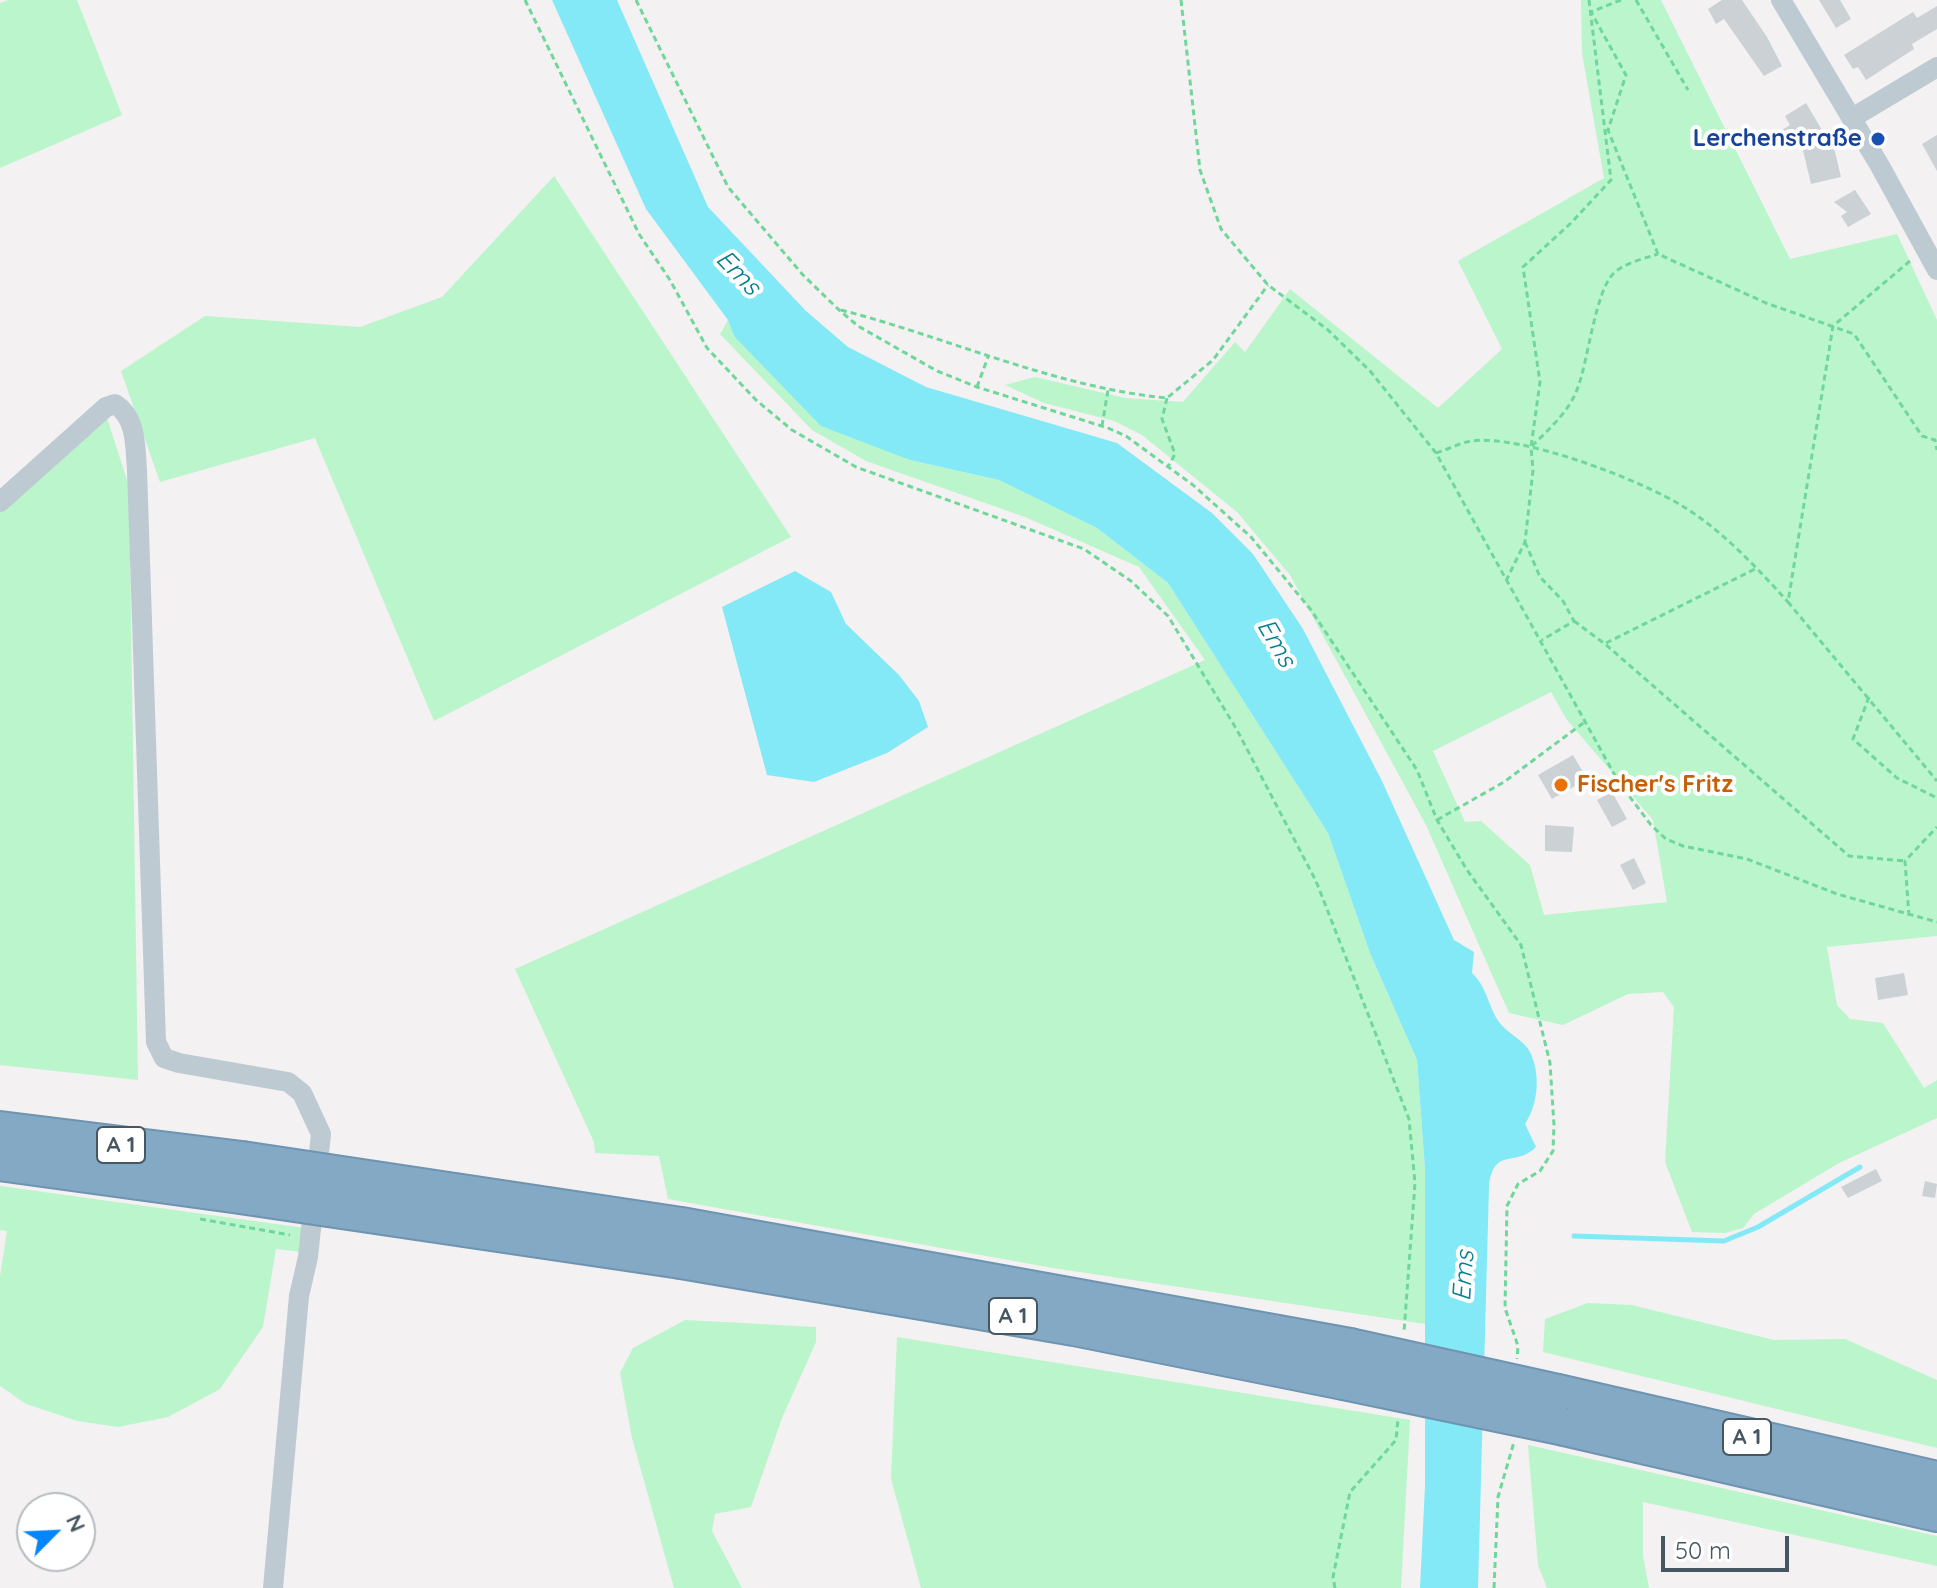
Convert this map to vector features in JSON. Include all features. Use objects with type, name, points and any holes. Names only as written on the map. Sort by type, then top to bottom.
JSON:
[{"type":"highway","name":"A 1","points":[[0,1130],[241,1178],[681,1243],[1074,1327],[1346,1364],[1561,1410],[1937,1480]]},
{"type":"highway","name":"A 1","points":[[0,1162],[241,1178]]},
{"type":"highway","name":"A 1","points":[[1561,1410],[1937,1513]]},
{"type":"street","points":[[1781,0],[1852,118],[1937,270]]},
{"type":"street","points":[[1852,118],[1937,67]]},
{"type":"street","points":[[0,502],[106,407],[115,404],[125,410],[134,438],[137,470],[156,1042],[164,1058],[288,1082],[302,1093],[321,1134],[310,1239],[299,1296],[273,1588]]},
{"type":"path","points":[[525,0],[639,234],[670,280],[707,348],[756,400],[792,430],[856,467],[1084,549],[1131,581],[1168,616],[1237,730],[1316,881],[1409,1119],[1415,1183],[1404,1338]]},
{"type":"path","points":[[636,0],[728,187],[803,275],[838,309],[894,349],[977,387],[1126,436],[1168,467],[1251,537],[1311,610],[1417,770],[1437,820],[1467,870],[1521,945],[1550,1063],[1553,1151],[1540,1171],[1518,1184],[1507,1206],[1505,1308],[1518,1346],[1517,1361]]},
{"type":"path","points":[[1181,0],[1193,125],[1209,203],[1235,250],[1268,285],[1328,330],[1370,371],[1436,453],[1618,781],[1651,825],[1666,839],[1683,846],[1747,859],[1837,894],[1937,922]]},
{"type":"path","points":[[1506,581],[1525,542],[1533,470],[1531,447],[1540,382],[1523,267],[1571,223],[1611,180],[1608,130],[1589,0]]},
{"type":"path","points":[[1591,12],[1621,0]]},
{"type":"path","points":[[1636,0],[1688,90]]},
{"type":"path","points":[[1591,12],[1626,75],[1608,130],[1658,254]]},
{"type":"path","points":[[1788,602],[1833,326],[1927,250]]},
{"type":"path","points":[[1531,447],[1564,411],[1578,389],[1595,318],[1611,275],[1627,264],[1658,254],[1766,303],[1854,334],[1922,436],[1935,440],[1937,450]]},
{"type":"path","points":[[1168,467],[1175,454],[1162,419],[1167,398],[1213,360],[1268,285]]},
{"type":"path","points":[[838,309],[895,324],[988,357],[1108,390],[1167,398]]},
{"type":"path","points":[[977,387],[988,357]]},
{"type":"path","points":[[1102,426],[1108,390]]},
{"type":"path","points":[[1436,453],[1471,441],[1531,447],[1607,470],[1685,508],[1757,568],[1937,781]]},
{"type":"path","points":[[1525,542],[1540,577],[1563,601],[1574,621],[1605,644],[1849,856],[1905,861]]},
{"type":"path","points":[[1605,644],[1757,568]]},
{"type":"path","points":[[1540,641],[1574,621]]},
{"type":"path","points":[[1869,697],[1853,739],[1897,778],[1937,798]]},
{"type":"path","points":[[1437,820],[1504,782],[1586,721]]},
{"type":"path","points":[[1909,916],[1905,861],[1937,827]]},
{"type":"path","points":[[200,1219],[310,1239]]},
{"type":"path","points":[[1335,1588],[1333,1577],[1350,1492],[1396,1440],[1398,1411]]},
{"type":"path","points":[[1494,1588],[1498,1497],[1514,1445],[1515,1431]]},
{"type":"green space","points":[[8,0],[77,0],[122,115],[0,168],[0,3]]},
{"type":"green space","points":[[1581,0],[1661,0],[1790,259],[1897,234],[1937,320],[1937,936],[1827,947],[1837,1005],[1850,1019],[1883,1023],[1924,1088],[1937,1080],[1937,1118],[1839,1163],[1754,1214],[1743,1228],[1725,1233],[1692,1232],[1665,1162],[1674,1007],[1663,992],[1628,994],[1563,1025],[1509,1013],[1426,825],[1290,575],[1237,512],[1142,435],[1114,421],[1044,403],[1005,385],[1035,377],[1125,398],[1183,402],[1235,342],[1245,352],[1290,289],[1438,408],[1502,349],[1458,261],[1604,178],[1582,53]],"holes":[[[1551,692],[1567,720],[1653,820],[1667,902],[1544,915],[1530,865],[1481,821],[1465,822],[1433,751]]]},
{"type":"green space","points":[[554,176],[791,537],[434,721],[315,438],[160,482],[121,371],[205,316],[360,327],[442,297]]},
{"type":"green space","points":[[728,320],[734,336],[910,460],[999,480],[1097,528],[1168,583],[1328,833],[1370,953],[1417,1060],[1425,1169],[1425,1324],[1053,1268],[668,1199],[659,1156],[595,1153],[594,1142],[515,969],[1205,660],[1139,567],[1025,517],[866,461],[812,430],[720,334]]},
{"type":"green space","points":[[105,412],[129,486],[138,1080],[0,1065],[0,513]]},
{"type":"green space","points":[[0,1186],[305,1228],[302,1252],[276,1249],[263,1327],[220,1389],[168,1417],[118,1427],[77,1421],[26,1404],[0,1386],[0,1276],[7,1231],[0,1230]]},
{"type":"green space","points":[[1588,1303],[1632,1305],[1774,1340],[1845,1339],[1937,1380],[1937,1448],[1543,1352],[1545,1319]]},
{"type":"green space","points":[[685,1320],[816,1327],[816,1342],[782,1418],[751,1507],[715,1514],[712,1531],[742,1588],[674,1588],[632,1438],[620,1373],[633,1348]]},
{"type":"green space","points":[[897,1337],[1410,1420],[1401,1588],[921,1588],[891,1479]]},
{"type":"green space","points":[[1528,1445],[1937,1536],[1937,1566],[1643,1502],[1643,1556],[1649,1588],[1547,1588],[1538,1565]]},
{"type":"water","name":"Ems","points":[[552,0],[617,0],[708,207],[806,311],[848,347],[926,387],[1117,443],[1212,513],[1253,554],[1303,629],[1382,781],[1454,940],[1474,952],[1472,973],[1481,984],[1499,1022],[1530,1052],[1536,1070],[1535,1099],[1525,1124],[1536,1147],[1496,1166],[1489,1186],[1478,1588],[1420,1588],[1425,1486],[1425,1169],[1417,1060],[1370,953],[1328,833],[1168,583],[1097,528],[999,480],[910,460],[821,426],[734,336],[728,320],[646,209]]},
{"type":"water","points":[[795,571],[831,592],[846,624],[899,675],[919,701],[928,727],[887,753],[814,782],[767,775],[722,607]]},
{"type":"building","points":[[1722,0],[1742,0],[1782,66],[1764,76],[1724,19],[1716,24],[1708,9]]},
{"type":"building","points":[[1819,0],[1840,0],[1851,19],[1836,28]]},
{"type":"building","points":[[1937,6],[1937,29],[1912,44],[1914,49],[1866,80],[1858,67],[1853,69],[1844,55],[1913,12],[1917,18]]},
{"type":"building","points":[[1806,103],[1835,152],[1841,177],[1811,184],[1800,138],[1787,146],[1779,132],[1790,125],[1785,116]]},
{"type":"building","points":[[1937,135],[1937,171],[1922,144]]},
{"type":"building","points":[[1855,190],[1871,214],[1848,227],[1841,216],[1847,212],[1834,202]]},
{"type":"building","name":"Fischer's Fritz","points":[[1573,755],[1587,779],[1552,799],[1538,775]]},
{"type":"building","points":[[1612,792],[1627,819],[1612,827],[1597,800]]},
{"type":"building","points":[[1545,825],[1574,827],[1572,852],[1545,851]]},
{"type":"building","points":[[1634,858],[1646,883],[1633,890],[1620,865]]},
{"type":"building","points":[[1904,973],[1908,995],[1878,1000],[1875,978]]},
{"type":"building","points":[[1876,1169],[1882,1181],[1848,1198],[1841,1187]]},
{"type":"building","points":[[1925,1181],[1937,1184],[1935,1198],[1922,1196]]},
{"type":"waterway","points":[[1574,1236],[1724,1241],[1758,1227],[1860,1167]]},
{"type":"place","name":"Lerchenstraße","points":[[1878,139]]},
{"type":"place","name":"Fischer's Fritz","points":[[1561,785]]}]
